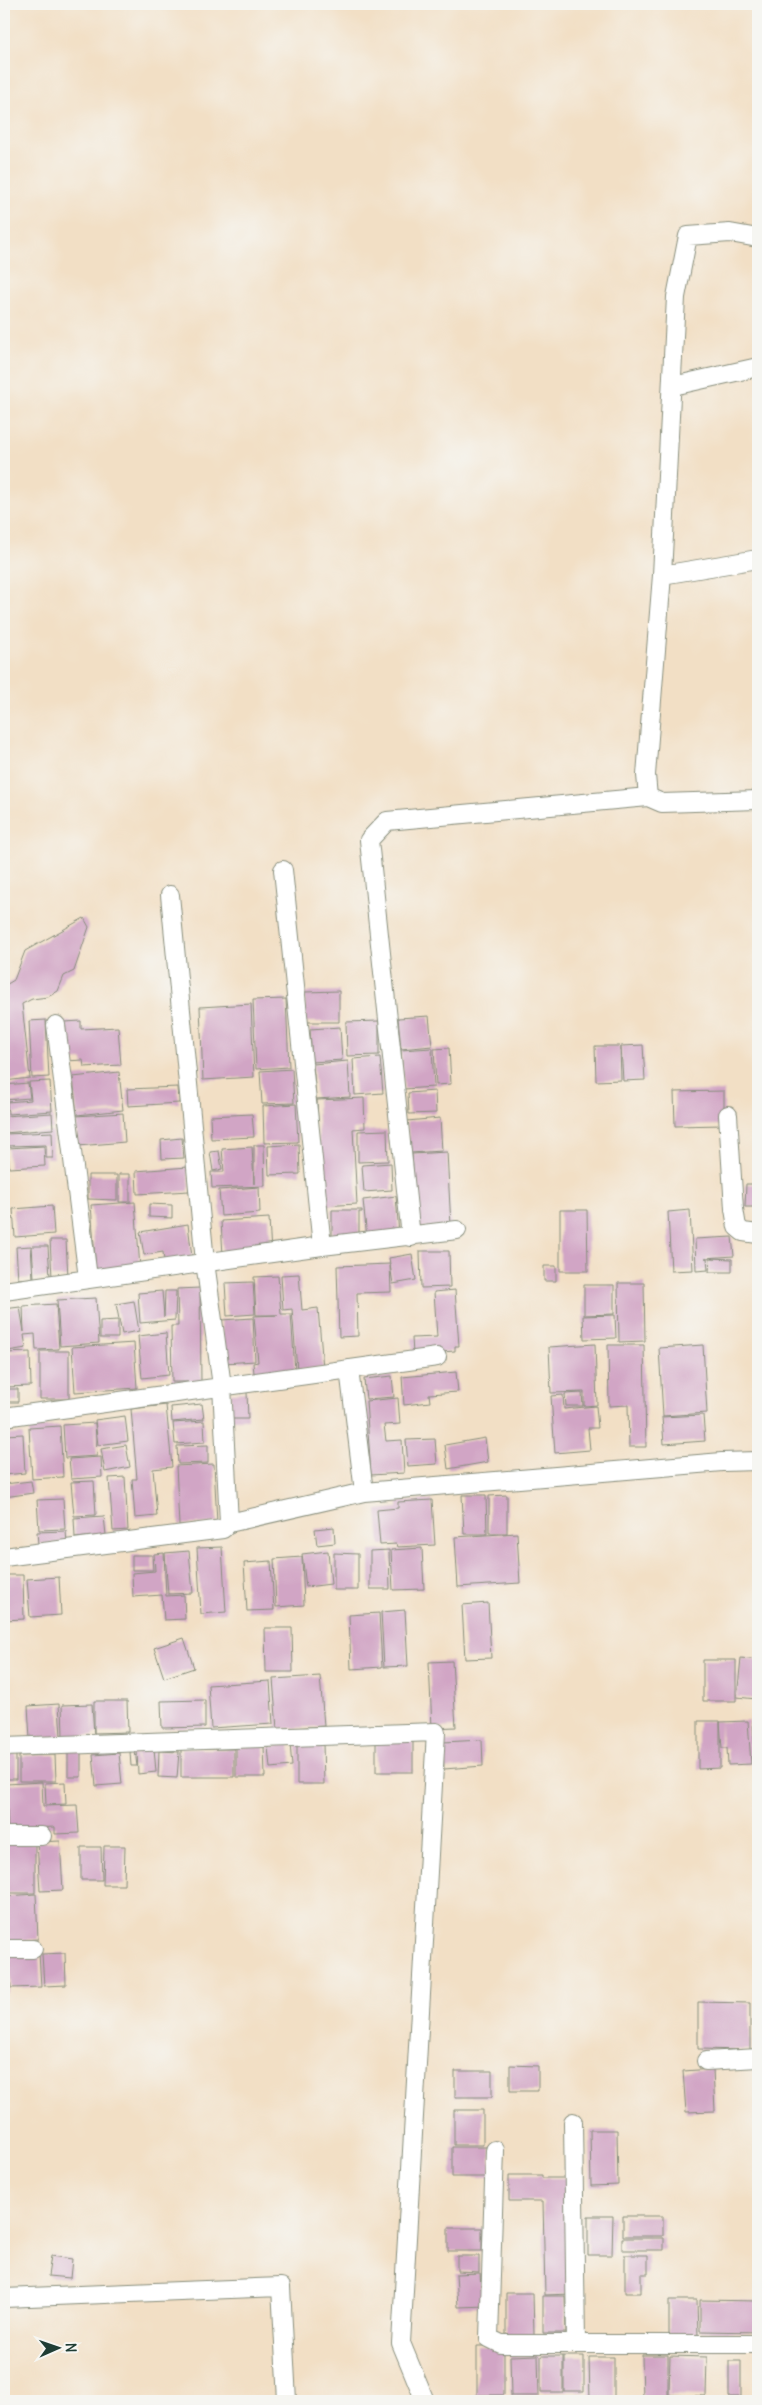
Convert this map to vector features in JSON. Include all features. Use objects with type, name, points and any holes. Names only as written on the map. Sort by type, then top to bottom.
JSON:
[{"type":"street","points":[[648,797],[646,775],[662,575],[676,297],[688,236],[730,233],[758,238]]},
{"type":"street","points":[[673,386],[758,367]]},
{"type":"street","points":[[662,575],[758,559]]},
{"type":"street","points":[[411,1237],[369,840],[387,821],[648,797],[662,803],[758,800]]},
{"type":"street","points":[[283,870],[322,1246]]},
{"type":"street","points":[[170,895],[205,1262],[222,1386],[229,1523]]},
{"type":"street","points":[[56,1025],[88,1278]]},
{"type":"street","points":[[728,1115],[734,1209],[738,1227],[743,1232],[758,1234]]},
{"type":"street","points":[[4,1291],[322,1246],[411,1237],[457,1230]]},
{"type":"street","points":[[4,1417],[437,1357]]},
{"type":"street","points":[[349,1369],[364,1492]]},
{"type":"street","points":[[4,1557],[223,1529],[229,1523],[364,1492],[758,1461]]},
{"type":"street","points":[[4,1747],[436,1732],[401,2343],[425,2401]]},
{"type":"street","points":[[4,1836],[42,1836]]},
{"type":"street","points":[[4,1949],[33,1949]]},
{"type":"street","points":[[706,2061],[758,2058]]},
{"type":"street","points":[[573,2122],[576,2344]]},
{"type":"street","points":[[495,2150],[489,2338],[501,2344],[758,2344]]},
{"type":"street","points":[[4,2298],[281,2287],[287,2401]]},
{"type":"building","points":[[84,918],[89,927],[74,971],[64,976],[58,991],[48,997],[32,999],[22,1004],[30,1078],[4,1081],[4,986],[14,980],[25,951]]},
{"type":"building","points":[[339,991],[339,1022],[305,1022],[305,992]]},
{"type":"building","points":[[286,999],[289,1067],[256,1069],[253,1000]]},
{"type":"building","points":[[251,1004],[254,1077],[203,1080],[200,1007]]},
{"type":"building","points":[[429,1016],[432,1046],[401,1049],[398,1018]]},
{"type":"building","points":[[46,1020],[49,1077],[32,1078],[29,1021]]},
{"type":"building","points":[[81,1021],[81,1029],[118,1027],[121,1065],[84,1067],[83,1060],[66,1061],[64,1022]]},
{"type":"building","points":[[379,1021],[379,1055],[347,1056],[346,1022]]},
{"type":"building","points":[[340,1027],[342,1060],[312,1062],[310,1029]]},
{"type":"building","points":[[643,1045],[645,1080],[623,1081],[621,1046]]},
{"type":"building","points":[[595,1046],[620,1046],[621,1080],[596,1081]]},
{"type":"building","points":[[432,1048],[434,1087],[404,1089],[401,1050]]},
{"type":"building","points":[[449,1048],[451,1084],[436,1085],[434,1049]]},
{"type":"building","points":[[380,1057],[383,1093],[355,1095],[353,1059]]},
{"type":"building","points":[[348,1061],[350,1097],[316,1099],[313,1064]]},
{"type":"building","points":[[292,1069],[294,1103],[262,1104],[260,1071]]},
{"type":"building","points":[[119,1072],[123,1110],[77,1115],[73,1077]]},
{"type":"building","points":[[50,1081],[52,1111],[8,1114],[7,1102],[31,1100],[29,1082]]},
{"type":"building","points":[[28,1083],[30,1098],[4,1100],[4,1085]]},
{"type":"building","points":[[178,1087],[179,1103],[128,1106],[127,1089]]},
{"type":"building","points":[[435,1091],[436,1113],[409,1114],[408,1093]]},
{"type":"building","points":[[724,1091],[724,1125],[675,1126],[674,1092]]},
{"type":"building","points":[[364,1098],[365,1128],[353,1129],[357,1204],[322,1206],[317,1100]]},
{"type":"building","points":[[296,1104],[298,1142],[264,1143],[263,1106]]},
{"type":"building","points":[[52,1113],[53,1129],[4,1133],[4,1116]]},
{"type":"building","points":[[123,1113],[125,1142],[78,1146],[76,1116]]},
{"type":"building","points":[[252,1114],[254,1137],[211,1139],[210,1116]]},
{"type":"building","points":[[440,1118],[442,1151],[410,1153],[407,1121]]},
{"type":"building","points":[[387,1130],[388,1161],[358,1162],[358,1131]]},
{"type":"building","points":[[52,1132],[53,1158],[46,1158],[46,1145],[7,1146],[6,1134]]},
{"type":"building","points":[[182,1138],[184,1158],[162,1159],[161,1140]]},
{"type":"building","points":[[299,1144],[300,1174],[269,1175],[268,1146]]},
{"type":"building","points":[[254,1145],[264,1145],[265,1186],[212,1188],[211,1172],[224,1172],[222,1149],[252,1147],[254,1184]]},
{"type":"building","points":[[44,1146],[45,1166],[9,1168],[8,1148]]},
{"type":"building","points":[[219,1151],[222,1169],[213,1171],[210,1152]]},
{"type":"building","points":[[447,1152],[451,1226],[417,1228],[412,1154]]},
{"type":"building","points":[[391,1163],[392,1190],[364,1192],[362,1165]]},
{"type":"building","points":[[188,1167],[189,1191],[137,1194],[136,1171]]},
{"type":"building","points":[[119,1174],[130,1174],[130,1202],[119,1202]]},
{"type":"building","points":[[88,1175],[117,1175],[117,1200],[88,1199]]},
{"type":"building","points":[[746,1184],[758,1184],[758,1207],[745,1207]]},
{"type":"building","points":[[259,1187],[260,1213],[221,1216],[219,1190]]},
{"type":"building","points":[[396,1196],[399,1235],[367,1238],[363,1200]]},
{"type":"building","points":[[135,1202],[140,1268],[96,1271],[91,1205]]},
{"type":"building","points":[[149,1204],[172,1205],[172,1218],[149,1217]]},
{"type":"building","points":[[52,1206],[54,1234],[15,1237],[13,1209]]},
{"type":"building","points":[[332,1210],[362,1210],[362,1212],[359,1212],[359,1236],[332,1236]]},
{"type":"building","points":[[560,1210],[587,1210],[588,1271],[560,1271]]},
{"type":"building","points":[[690,1210],[693,1270],[671,1271],[668,1212]]},
{"type":"building","points":[[269,1218],[271,1253],[223,1256],[221,1221]]},
{"type":"building","points":[[188,1224],[192,1257],[164,1261],[163,1252],[144,1255],[140,1232]]},
{"type":"building","points":[[732,1237],[734,1256],[705,1258],[707,1258],[708,1270],[696,1271],[695,1239]]},
{"type":"building","points":[[50,1240],[66,1240],[68,1277],[52,1277]]},
{"type":"building","points":[[31,1246],[33,1278],[18,1279],[16,1247]]},
{"type":"building","points":[[32,1246],[48,1246],[50,1277],[34,1278]]},
{"type":"building","points":[[420,1251],[449,1251],[450,1287],[421,1288]]},
{"type":"building","points":[[412,1254],[416,1280],[393,1284],[389,1258]]},
{"type":"building","points":[[710,1258],[732,1259],[732,1272],[709,1272]]},
{"type":"building","points":[[390,1264],[391,1292],[357,1293],[358,1336],[339,1337],[337,1266]]},
{"type":"building","points":[[544,1266],[556,1266],[556,1281],[544,1281]]},
{"type":"building","points":[[299,1274],[302,1310],[318,1308],[323,1368],[297,1370],[292,1309],[283,1310],[281,1275]]},
{"type":"building","points":[[278,1276],[281,1314],[291,1314],[295,1371],[254,1373],[253,1363],[258,1362],[254,1316],[278,1315],[256,1315],[254,1277]]},
{"type":"building","points":[[253,1282],[255,1314],[227,1316],[225,1283]]},
{"type":"building","points":[[618,1283],[644,1283],[645,1341],[619,1342]]},
{"type":"building","points":[[584,1285],[614,1285],[614,1314],[584,1315]]},
{"type":"building","points":[[200,1288],[201,1382],[172,1382],[171,1326],[178,1326],[177,1289]]},
{"type":"building","points":[[455,1290],[459,1346],[455,1346],[455,1351],[413,1354],[412,1338],[437,1337],[434,1292]]},
{"type":"building","points":[[162,1291],[164,1317],[165,1291],[176,1291],[175,1320],[140,1323],[138,1293]]},
{"type":"building","points":[[96,1298],[99,1343],[60,1346],[57,1300]]},
{"type":"building","points":[[134,1301],[139,1331],[122,1334],[116,1304]]},
{"type":"building","points":[[56,1304],[59,1349],[36,1350],[35,1334],[24,1335],[26,1348],[8,1351],[4,1309],[20,1307],[24,1332],[23,1306]]},
{"type":"building","points":[[615,1315],[616,1338],[584,1339],[583,1316]]},
{"type":"building","points":[[253,1318],[255,1361],[224,1363],[221,1320]]},
{"type":"building","points":[[118,1320],[118,1338],[100,1338],[100,1321]]},
{"type":"building","points":[[166,1333],[169,1375],[142,1378],[138,1336]]},
{"type":"building","points":[[134,1343],[137,1388],[75,1392],[72,1347]]},
{"type":"building","points":[[595,1344],[597,1405],[584,1406],[584,1392],[551,1393],[549,1347]]},
{"type":"building","points":[[608,1345],[644,1345],[646,1447],[629,1447],[628,1405],[609,1406]]},
{"type":"building","points":[[703,1345],[707,1413],[663,1416],[659,1348]]},
{"type":"building","points":[[40,1351],[69,1351],[69,1399],[40,1399]]},
{"type":"building","points":[[30,1352],[31,1386],[5,1387],[4,1353]]},
{"type":"building","points":[[456,1372],[458,1392],[429,1394],[430,1402],[404,1405],[402,1377]]},
{"type":"building","points":[[392,1376],[394,1397],[366,1399],[364,1379]]},
{"type":"building","points":[[4,1389],[18,1389],[18,1402],[4,1402]]},
{"type":"building","points":[[247,1392],[248,1419],[231,1419],[231,1393]]},
{"type":"building","points":[[582,1393],[583,1406],[566,1406],[565,1394]]},
{"type":"building","points":[[563,1395],[564,1409],[596,1406],[598,1428],[588,1428],[590,1450],[555,1453],[551,1396]]},
{"type":"building","points":[[398,1398],[400,1424],[384,1425],[386,1441],[402,1440],[404,1473],[371,1475],[366,1401]]},
{"type":"building","points":[[202,1404],[204,1419],[172,1422],[171,1407]]},
{"type":"building","points":[[166,1405],[172,1467],[153,1469],[157,1516],[135,1518],[132,1479],[137,1479],[131,1409]]},
{"type":"building","points":[[703,1415],[705,1441],[664,1444],[662,1417]]},
{"type":"building","points":[[125,1416],[128,1441],[98,1445],[95,1420]]},
{"type":"building","points":[[204,1421],[205,1442],[175,1444],[173,1423]]},
{"type":"building","points":[[95,1423],[97,1456],[65,1458],[63,1425]]},
{"type":"building","points":[[60,1426],[63,1477],[32,1479],[29,1428]]},
{"type":"building","points":[[23,1434],[25,1473],[4,1475],[4,1435]]},
{"type":"building","points":[[485,1438],[488,1462],[448,1469],[445,1445]]},
{"type":"building","points":[[435,1439],[437,1464],[408,1466],[406,1440]]},
{"type":"building","points":[[126,1445],[130,1467],[105,1472],[101,1449]]},
{"type":"building","points":[[208,1445],[208,1463],[178,1464],[177,1446]]},
{"type":"building","points":[[101,1457],[102,1477],[71,1479],[69,1459]]},
{"type":"building","points":[[214,1464],[217,1523],[179,1525],[176,1466]]},
{"type":"building","points":[[125,1477],[128,1530],[113,1531],[109,1478]]},
{"type":"building","points":[[31,1481],[33,1493],[4,1497],[4,1484]]},
{"type":"building","points":[[94,1481],[96,1515],[74,1516],[71,1482]]},
{"type":"building","points":[[462,1495],[486,1495],[487,1534],[464,1534]]},
{"type":"building","points":[[507,1495],[507,1533],[489,1533],[489,1496]]},
{"type":"building","points":[[63,1499],[65,1529],[39,1530],[37,1500]]},
{"type":"building","points":[[432,1500],[435,1545],[397,1547],[396,1544],[380,1545],[377,1510],[398,1508],[398,1502]]},
{"type":"building","points":[[104,1516],[106,1535],[75,1538],[74,1518]]},
{"type":"building","points":[[334,1527],[335,1543],[317,1545],[315,1529]]},
{"type":"building","points":[[66,1531],[67,1543],[38,1544],[37,1532]]},
{"type":"building","points":[[517,1533],[520,1583],[458,1587],[455,1537]]},
{"type":"building","points":[[222,1547],[226,1612],[201,1614],[197,1548]]},
{"type":"building","points":[[422,1548],[424,1589],[393,1590],[391,1550]]},
{"type":"building","points":[[389,1550],[390,1589],[370,1589],[370,1551]]},
{"type":"building","points":[[189,1551],[193,1593],[168,1594],[165,1553]]},
{"type":"building","points":[[328,1551],[331,1584],[306,1587],[302,1554]]},
{"type":"building","points":[[164,1553],[166,1596],[184,1595],[185,1619],[164,1620],[162,1595],[133,1597],[132,1573],[155,1571],[154,1554]]},
{"type":"building","points":[[334,1553],[358,1554],[358,1590],[334,1590]]},
{"type":"building","points":[[132,1555],[152,1555],[153,1570],[132,1570]]},
{"type":"building","points":[[302,1557],[304,1605],[276,1607],[274,1559]]},
{"type":"building","points":[[271,1561],[274,1610],[247,1611],[244,1563]]},
{"type":"building","points":[[4,1575],[23,1575],[24,1619],[4,1620]]},
{"type":"building","points":[[59,1577],[61,1615],[30,1617],[27,1579]]},
{"type":"building","points":[[488,1603],[491,1658],[465,1659],[462,1605]]},
{"type":"building","points":[[405,1610],[408,1666],[384,1667],[381,1612]]},
{"type":"building","points":[[379,1613],[382,1667],[351,1669],[349,1615]]},
{"type":"building","points":[[265,1628],[292,1628],[293,1672],[266,1672]]},
{"type":"building","points":[[184,1638],[194,1668],[164,1678],[154,1648]]},
{"type":"building","points":[[741,1658],[758,1660],[756,1699],[737,1697]]},
{"type":"building","points":[[703,1660],[736,1660],[736,1701],[703,1701]]},
{"type":"building","points":[[452,1661],[456,1727],[432,1728],[429,1662]]},
{"type":"building","points":[[320,1676],[324,1726],[277,1729],[273,1679]]},
{"type":"building","points":[[270,1681],[273,1724],[211,1728],[208,1685]]},
{"type":"building","points":[[205,1700],[205,1727],[162,1728],[161,1701]]},
{"type":"building","points":[[94,1701],[127,1701],[128,1732],[94,1733]]},
{"type":"building","points":[[59,1704],[61,1737],[30,1739],[28,1706]]},
{"type":"building","points":[[92,1704],[94,1735],[63,1737],[62,1705]]},
{"type":"building","points":[[698,1721],[720,1721],[720,1768],[698,1769]]},
{"type":"building","points":[[748,1721],[751,1764],[728,1765],[727,1748],[722,1748],[720,1722]]},
{"type":"building","points":[[753,1721],[758,1721],[758,1758],[755,1758]]},
{"type":"building","points":[[376,1740],[413,1740],[413,1772],[376,1772]]},
{"type":"building","points":[[482,1740],[483,1766],[444,1769],[443,1742]]},
{"type":"building","points":[[297,1743],[323,1743],[324,1784],[297,1784]]},
{"type":"building","points":[[290,1744],[292,1766],[270,1768],[268,1747]]},
{"type":"building","points":[[264,1746],[265,1777],[236,1777],[236,1747]]},
{"type":"building","points":[[154,1748],[156,1772],[138,1774],[137,1749]]},
{"type":"building","points":[[68,1749],[81,1749],[81,1777],[68,1777]]},
{"type":"building","points":[[181,1749],[234,1749],[234,1777],[181,1777]]},
{"type":"building","points":[[135,1751],[137,1766],[131,1766],[130,1752]]},
{"type":"building","points":[[159,1751],[179,1752],[177,1778],[158,1777]]},
{"type":"building","points":[[119,1753],[122,1784],[96,1786],[93,1755]]},
{"type":"building","points":[[4,1754],[16,1754],[16,1779],[4,1779]]},
{"type":"building","points":[[55,1755],[56,1781],[19,1781],[19,1756]]},
{"type":"building","points":[[42,1782],[43,1806],[77,1805],[79,1833],[55,1834],[55,1827],[8,1829],[6,1784]]},
{"type":"building","points":[[65,1782],[66,1804],[46,1805],[45,1783]]},
{"type":"building","points":[[60,1841],[63,1890],[40,1891],[37,1842]]},
{"type":"building","points":[[35,1843],[35,1893],[5,1893],[4,1844]]},
{"type":"building","points":[[104,1846],[125,1846],[124,1885],[103,1885]]},
{"type":"building","points":[[81,1847],[101,1847],[102,1880],[81,1880]]},
{"type":"building","points":[[36,1894],[38,1939],[8,1941],[6,1896]]},
{"type":"building","points":[[39,1953],[41,1987],[11,1988],[9,1955]]},
{"type":"building","points":[[65,1953],[66,1985],[44,1986],[42,1954]]},
{"type":"building","points":[[4,1955],[8,1955],[8,1993],[4,1993]]},
{"type":"building","points":[[698,2002],[750,2003],[750,2050],[698,2049]]},
{"type":"building","points":[[510,2065],[538,2066],[538,2091],[510,2091]]},
{"type":"building","points":[[713,2069],[715,2111],[686,2112],[683,2071]]},
{"type":"building","points":[[455,2071],[492,2071],[492,2097],[455,2097]]},
{"type":"building","points":[[454,2110],[483,2110],[483,2145],[454,2145]]},
{"type":"building","points":[[590,2130],[617,2130],[618,2185],[591,2186]]},
{"type":"building","points":[[452,2147],[491,2147],[491,2177],[452,2177]]},
{"type":"building","points":[[509,2175],[542,2175],[542,2178],[569,2178],[571,2294],[545,2295],[543,2201],[509,2201]]},
{"type":"building","points":[[588,2216],[613,2216],[612,2255],[588,2255]]},
{"type":"building","points":[[623,2216],[663,2216],[663,2236],[623,2236]]},
{"type":"building","points":[[448,2228],[482,2228],[482,2251],[448,2251]]},
{"type":"building","points":[[622,2238],[664,2238],[664,2250],[622,2250]]},
{"type":"building","points":[[625,2255],[648,2255],[648,2274],[641,2274],[641,2293],[625,2293]]},
{"type":"building","points":[[51,2256],[72,2259],[70,2278],[48,2276]]},
{"type":"building","points":[[457,2256],[479,2256],[479,2272],[457,2271]]},
{"type":"building","points":[[480,2273],[481,2289],[487,2289],[487,2306],[458,2307],[456,2274]]},
{"type":"building","points":[[506,2293],[533,2293],[534,2335],[506,2335]]},
{"type":"building","points":[[543,2296],[565,2296],[566,2333],[543,2333]]},
{"type":"building","points":[[669,2300],[697,2300],[698,2337],[669,2338]]},
{"type":"building","points":[[700,2300],[758,2301],[758,2332],[700,2331]]},
{"type":"building","points":[[477,2346],[504,2346],[504,2395],[477,2395]]},
{"type":"building","points":[[538,2355],[539,2396],[511,2396],[510,2356]]},
{"type":"building","points":[[642,2355],[668,2355],[668,2401],[643,2401]]},
{"type":"building","points":[[541,2356],[563,2356],[563,2392],[541,2392]]},
{"type":"building","points":[[564,2356],[584,2356],[584,2391],[564,2391]]},
{"type":"building","points":[[670,2356],[707,2357],[706,2396],[669,2395]]},
{"type":"building","points":[[589,2357],[614,2357],[614,2400],[590,2400]]},
{"type":"building","points":[[729,2361],[741,2361],[741,2397],[729,2397]]}]
